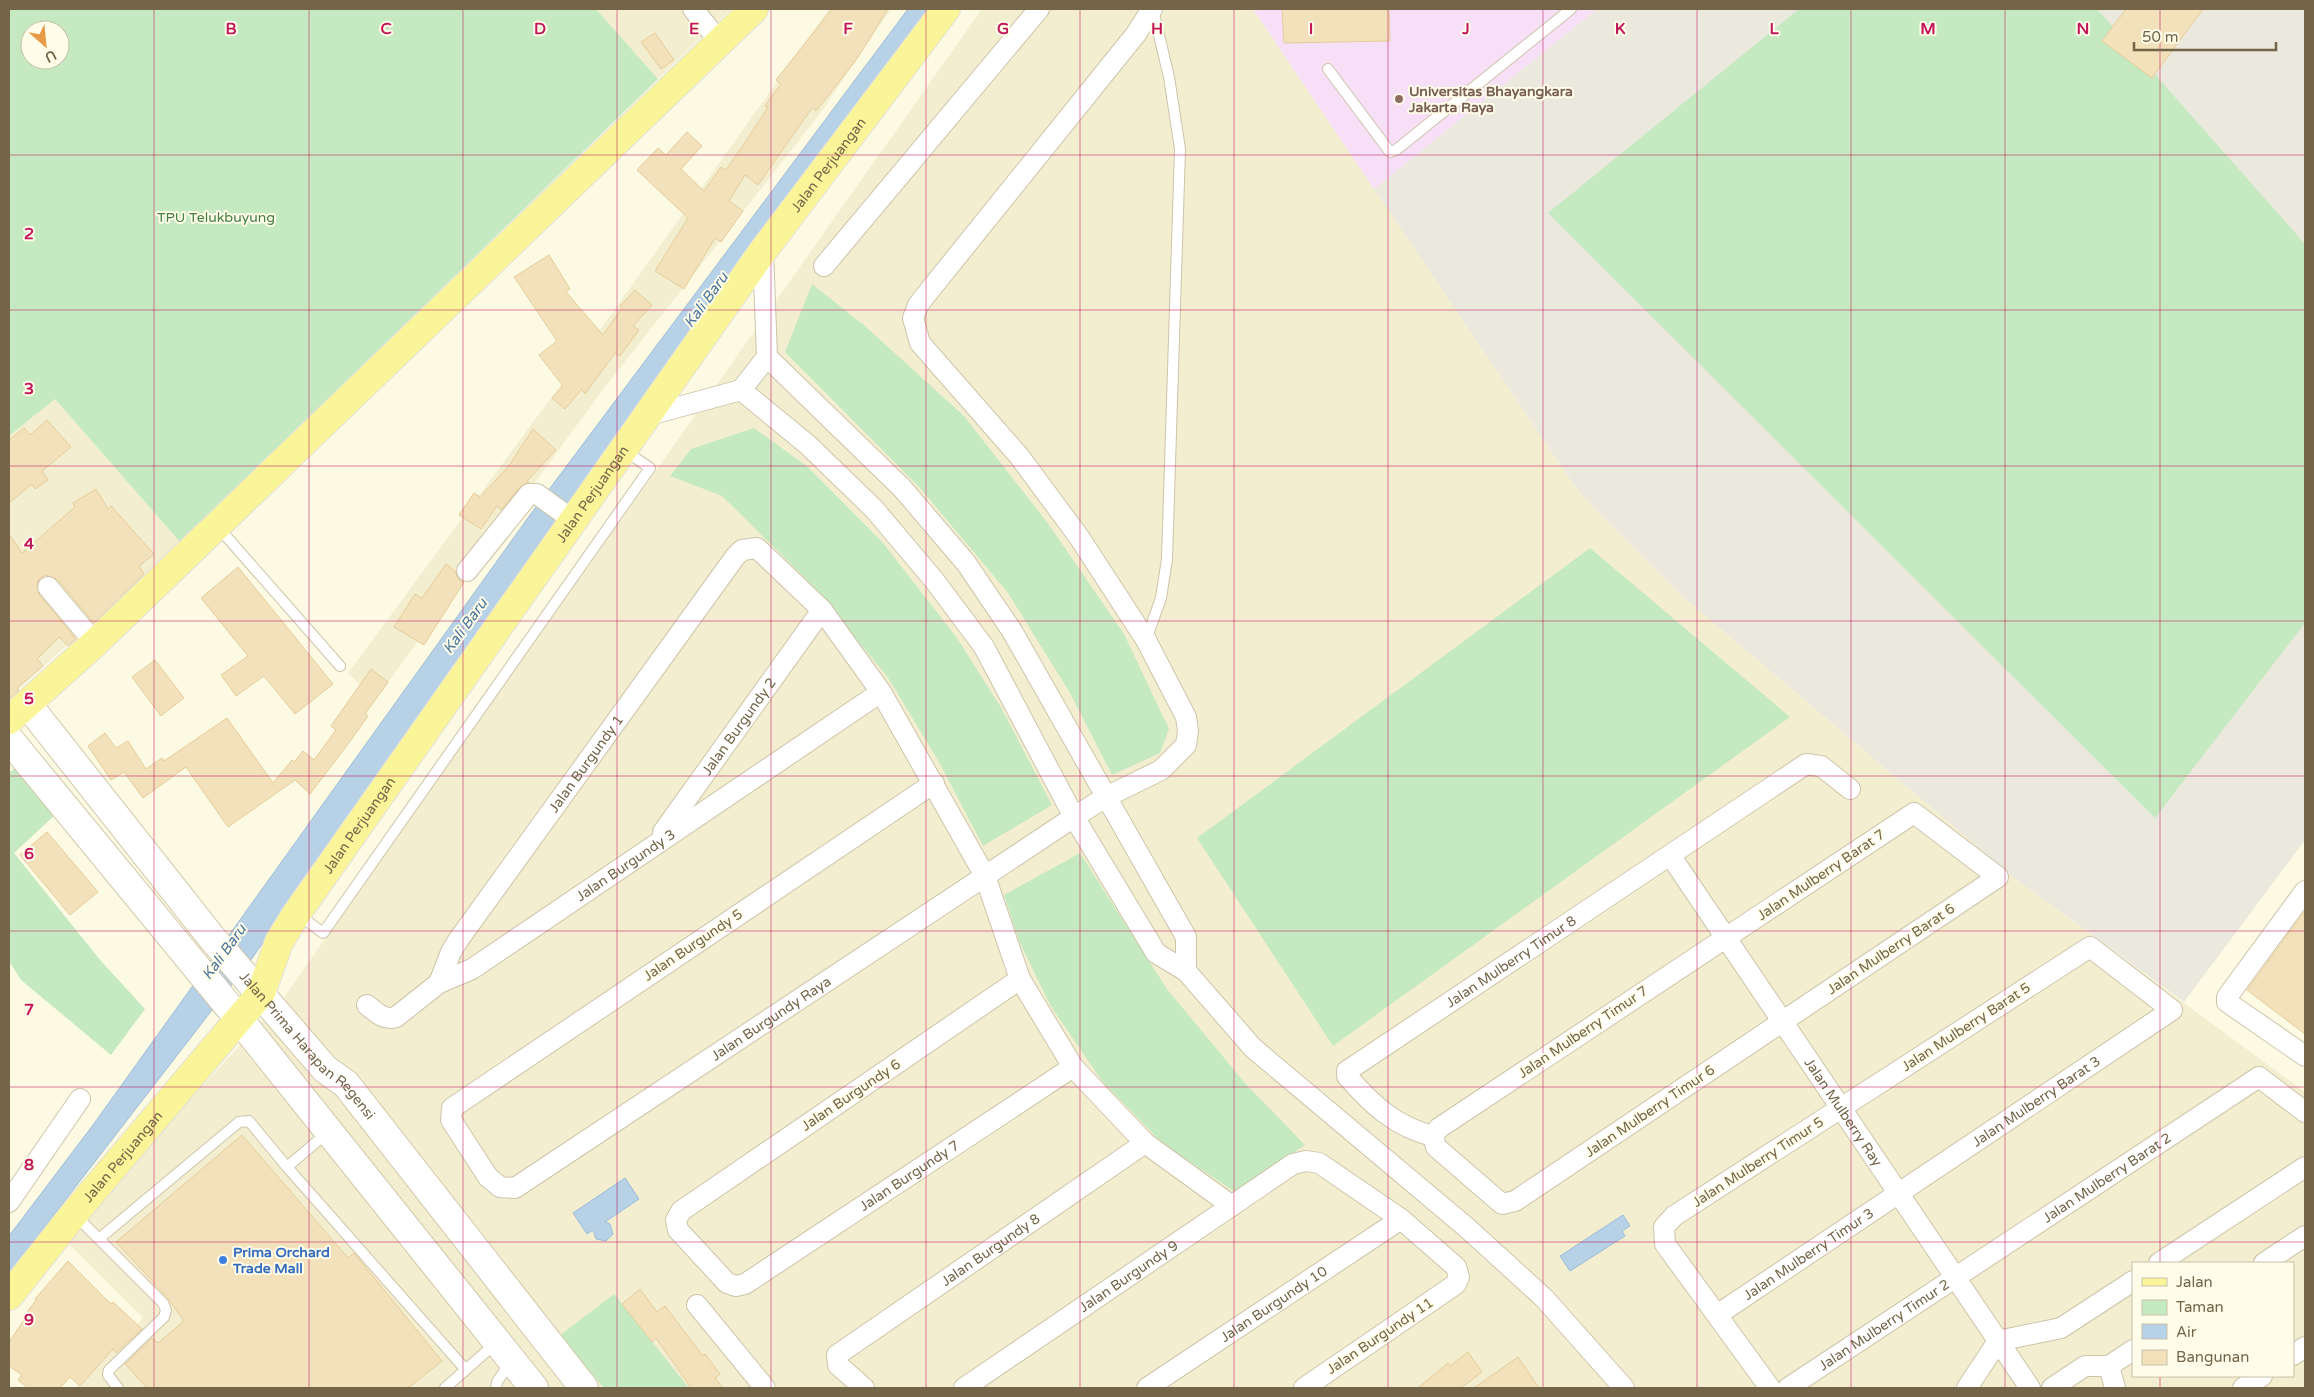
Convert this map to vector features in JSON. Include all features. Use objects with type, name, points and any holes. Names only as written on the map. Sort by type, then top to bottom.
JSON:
[{"type":"main road","points":[[18,713],[95,643],[754,9]]},
{"type":"main road","name":"Jalan Perjuangan","points":[[9,1296],[231,1009],[253,984],[297,913],[570,518],[624,450],[763,251],[946,9]]},
{"type":"street","points":[[693,9],[720,42]]},
{"type":"street","points":[[824,266],[1039,9]]},
{"type":"street","name":"Jalan Burgundy Raya","points":[[515,1188],[1074,817],[1106,797],[1161,770],[1186,746],[1188,731],[1186,717],[1146,640],[1080,537],[1019,456],[920,343],[913,318],[918,305],[1153,9]]},
{"type":"street","points":[[649,415],[741,390],[767,357],[763,251]]},
{"type":"street","points":[[767,357],[902,488],[966,563],[1012,631],[1186,937],[1186,971]]},
{"type":"street","points":[[741,390],[808,445],[874,509],[934,580],[984,647],[1074,817],[1156,953],[1186,971],[1253,1048],[1466,1227],[1544,1298],[1624,1388]]},
{"type":"street","points":[[467,571],[524,497],[532,493],[537,494],[570,518]]},
{"type":"street","name":"Jalan Burgundy 1","points":[[439,983],[451,952],[459,939],[735,557],[742,550],[757,548],[764,552],[822,610]]},
{"type":"street","points":[[48,587],[95,643]]},
{"type":"street","points":[[822,610],[882,692],[934,783],[985,876],[1020,979],[1074,1067],[1145,1143],[1232,1206]]},
{"type":"street","name":"Jalan Burgundy 2","points":[[656,843],[822,610]]},
{"type":"street","name":"Jalan Burgundy 3","points":[[367,1005],[382,1017],[390,1019],[396,1017],[439,983],[472,970],[656,843],[882,692]]},
{"type":"street","name":"Jalan Prima Harapan Regensi","points":[[18,713],[212,938],[336,1077],[447,1212],[573,1385]]},
{"type":"street","points":[[9,739],[231,1009],[534,1388]]},
{"type":"street","name":"Jalan Mulberry Timur 8","points":[[1436,1132],[1413,1131],[1389,1118],[1347,1076],[1347,1071],[1806,764],[1820,766],[1850,789]]},
{"type":"street","name":"Jalan Burgundy 5","points":[[515,1188],[500,1187],[488,1177],[451,1120],[452,1108],[934,783]]},
{"type":"street","name":"Jalan Mulberry Barat 7","points":[[1727,937],[1914,813],[1998,877]]},
{"type":"street","name":"Jalan Mulberry Ray","points":[[1670,854],[2030,1388]]},
{"type":"street","name":"Jalan Mulberry Barat 6","points":[[1784,1021],[1998,877]]},
{"type":"street","points":[[2305,891],[2227,997],[2227,1002],[2305,1056]]},
{"type":"street","name":"Jalan Mulberry Timur 7","points":[[1436,1132],[1727,937]]},
{"type":"street","name":"Jalan Mulberry Barat 5","points":[[1842,1108],[2090,947],[2172,1010]]},
{"type":"street","name":"Jalan Burgundy 6","points":[[745,1284],[736,1286],[726,1283],[678,1230],[676,1220],[681,1211],[1020,979]]},
{"type":"street","name":"Jalan Mulberry Barat 3","points":[[1899,1193],[2172,1010]]},
{"type":"street","name":"Jalan Mulberry Timur 6","points":[[1436,1132],[1436,1147],[1502,1204],[1515,1202],[1784,1021]]},
{"type":"street","name":"Jalan Burgundy 7","points":[[745,1284],[1074,1067]]},
{"type":"street","points":[[297,1092],[300,1080],[304,1075],[315,1070],[336,1077],[346,1098],[324,1124]]},
{"type":"street","name":"Jalan Mulberry Barat 2","points":[[1956,1277],[2259,1077],[2305,1112]]},
{"type":"street","points":[[9,1202],[80,1100]]},
{"type":"street","name":"Jalan Mulberry Timur 5","points":[[1717,1315],[1665,1244],[1664,1227],[1674,1216],[1842,1108]]},
{"type":"street","name":"Jalan Burgundy 8","points":[[864,1388],[838,1365],[837,1354],[1145,1143]]},
{"type":"street","name":"Jalan Burgundy 9","points":[[964,1388],[1294,1164],[1306,1161],[1319,1163],[1401,1219]]},
{"type":"street","points":[[2161,1262],[2305,1167]]},
{"type":"street","name":"Jalan Mulberry Timur 3","points":[[1717,1315],[1899,1193]]},
{"type":"street","points":[[414,1237],[447,1212]]},
{"type":"street","name":"Jalan Burgundy 11","points":[[1304,1388],[1456,1284],[1460,1277],[1456,1267],[1401,1219]]},
{"type":"street","name":"Jalan Burgundy 10","points":[[1147,1388],[1401,1219]]},
{"type":"street","points":[[2266,1262],[2305,1236]]},
{"type":"street","name":"Jalan Mulberry Timur 2","points":[[1788,1388],[1956,1277]]},
{"type":"street","points":[[1967,1388],[1998,1341],[2061,1328],[2132,1282]]},
{"type":"street","points":[[697,1305],[764,1388]]},
{"type":"street","points":[[1717,1315],[1770,1388]]},
{"type":"street","points":[[2294,1354],[2305,1347]]},
{"type":"street","points":[[2059,1384],[2085,1366],[2109,1366],[2132,1351]]},
{"type":"street","points":[[2109,1366],[2115,1388]]},
{"type":"street","points":[[2243,1388],[2260,1377]]},
{"type":"lane","points":[[1146,640],[1161,598],[1167,559],[1180,149],[1171,86],[1153,9]]},
{"type":"lane","points":[[1328,69],[1390,152],[1396,150],[1571,9]]},
{"type":"lane","points":[[297,913],[323,933],[650,468],[624,450]]},
{"type":"lane","points":[[217,526],[340,666]]},
{"type":"lane","points":[[100,1238],[239,1122],[249,1121],[258,1128],[286,1167],[466,1370]]},
{"type":"lane","points":[[286,1167],[324,1124]]},
{"type":"lane","points":[[74,1214],[163,1303],[166,1310],[164,1317],[109,1370],[108,1375],[118,1388]]},
{"type":"lane","points":[[446,1388],[466,1370],[505,1351]]},
{"type":"lane","points":[[496,1388],[505,1351]]},
{"type":"shaded area","points":[[596,9],[731,9],[658,79]]},
{"type":"shaded area","points":[[829,9],[891,9],[819,115],[605,387],[375,700],[348,673],[573,368]]},
{"type":"shaded area","points":[[982,9],[1253,9],[1578,491],[1683,597],[2017,880],[2305,1092],[2305,1388],[76,1388],[143,1318],[62,1237],[282,1000]]},
{"type":"shaded area","name":"Universitas Bhayangkara Jakarta Raya","points":[[1253,9],[1597,9],[1374,189]]},
{"type":"shaded area","points":[[1597,9],[2305,9],[2305,840],[2184,1002],[2017,880],[1683,597],[1578,491],[1374,189]]},
{"type":"shaded area","points":[[55,399],[180,542],[9,698],[9,436]]},
{"type":"green space","name":"TPU Telukbuyung","points":[[9,9],[596,9],[658,79],[180,542],[55,399],[9,436]]},
{"type":"green space","points":[[1799,9],[2097,9],[2305,244],[2305,623],[2155,818],[1548,213]]},
{"type":"green space","points":[[812,284],[865,326],[964,416],[1047,522],[1124,634],[1169,729],[1160,753],[1112,775],[1070,693],[1008,593],[920,488],[785,352]]},
{"type":"green space","points":[[754,428],[808,467],[883,543],[957,638],[1002,709],[1052,805],[983,846],[939,762],[887,676],[804,577],[722,496],[670,476],[691,449]]},
{"type":"green space","points":[[1590,548],[1790,717],[1333,1046],[1197,838]]},
{"type":"green space","points":[[18,765],[55,815],[14,853],[101,961],[145,1009],[111,1055],[21,980],[9,961],[9,773]]},
{"type":"green space","points":[[1080,853],[1167,989],[1244,1082],[1305,1145],[1235,1192],[1162,1143],[1102,1081],[1050,1005],[1019,941],[1004,895]]},
{"type":"green space","points":[[614,1294],[689,1388],[604,1388],[559,1336]]},
{"type":"water","name":"Kali Baru","points":[[908,9],[933,9],[779,214],[547,532],[253,957],[9,1273],[9,1236],[93,1125],[530,515]]},
{"type":"water","points":[[625,1178],[639,1199],[605,1222],[610,1224],[613,1234],[606,1241],[596,1239],[593,1230],[587,1234],[573,1213]]},
{"type":"water","points":[[1623,1215],[1630,1226],[1622,1231],[1625,1236],[1570,1271],[1560,1256]]},
{"type":"building","points":[[832,9],[888,9],[856,60],[816,111],[812,108],[758,185],[745,175],[729,201],[743,211],[721,242],[715,238],[684,289],[655,271],[688,218],[637,170],[658,148],[666,155],[687,132],[702,146],[681,169],[704,191],[721,167],[726,170],[768,107],[765,106],[781,84],[776,80]]},
{"type":"building","points":[[1282,9],[1389,9],[1390,41],[1284,43]]},
{"type":"building","points":[[2126,9],[2203,9],[2152,78],[2102,41]]},
{"type":"building","points":[[655,33],[674,60],[661,69],[641,42]]},
{"type":"building","points":[[549,255],[570,289],[566,292],[603,335],[622,308],[620,306],[635,290],[652,305],[633,326],[639,330],[620,356],[615,353],[585,394],[582,389],[565,409],[552,398],[563,386],[539,355],[557,341],[514,277]]},
{"type":"building","points":[[47,420],[71,447],[42,471],[48,480],[35,489],[32,484],[9,503],[9,440],[24,428],[30,435]]},
{"type":"building","points":[[533,429],[556,450],[527,481],[529,482],[520,487],[501,510],[497,506],[481,529],[459,515],[474,493],[480,497],[508,467]]},
{"type":"building","points":[[96,489],[108,509],[111,506],[154,554],[139,566],[144,574],[94,623],[57,579],[46,575],[40,578],[37,583],[39,594],[76,639],[68,646],[59,637],[37,659],[43,666],[17,688],[19,690],[9,699],[9,534],[22,553],[75,507],[73,503]]},
{"type":"building","points":[[446,564],[455,571],[459,580],[464,582],[424,645],[394,627],[415,594],[422,598]]},
{"type":"building","points":[[238,567],[333,684],[295,714],[264,676],[236,696],[221,675],[248,656],[201,598]]},
{"type":"building","points":[[155,660],[184,698],[161,716],[132,677]]},
{"type":"building","points":[[371,669],[388,682],[365,714],[368,716],[310,794],[295,780],[228,827],[186,767],[143,798],[124,772],[111,780],[88,746],[105,733],[116,748],[128,741],[146,769],[162,758],[164,761],[227,718],[273,783],[292,760],[294,762],[303,751],[314,760],[336,730],[331,726]]},
{"type":"building","points":[[47,832],[98,892],[70,915],[20,855]]},
{"type":"building","points":[[2305,911],[2305,1034],[2247,990]]},
{"type":"building","name":"Prima Orchard Trade Mall","points":[[242,1135],[348,1258],[354,1253],[442,1361],[408,1388],[147,1388],[125,1364],[152,1338],[158,1343],[184,1321],[168,1298],[116,1242]]},
{"type":"building","points":[[68,1261],[111,1304],[113,1302],[142,1329],[116,1353],[113,1349],[80,1386],[70,1377],[60,1388],[28,1388],[18,1380],[22,1375],[9,1366],[9,1342],[26,1317],[24,1316],[35,1299]]},
{"type":"building","points":[[640,1289],[657,1312],[665,1306],[703,1356],[705,1354],[720,1374],[715,1378],[723,1388],[691,1388],[656,1338],[652,1342],[622,1304]]},
{"type":"building","points":[[1468,1352],[1482,1372],[1461,1388],[1418,1388],[1448,1363],[1450,1366]]},
{"type":"building","points":[[1518,1357],[1539,1388],[1474,1388]]},
{"type":"place","name":"Universitas Bhayangkara Jakarta Raya","points":[[1399,99]]},
{"type":"place","name":"Prima Orchard Trade Mall","points":[[223,1260]]}]
